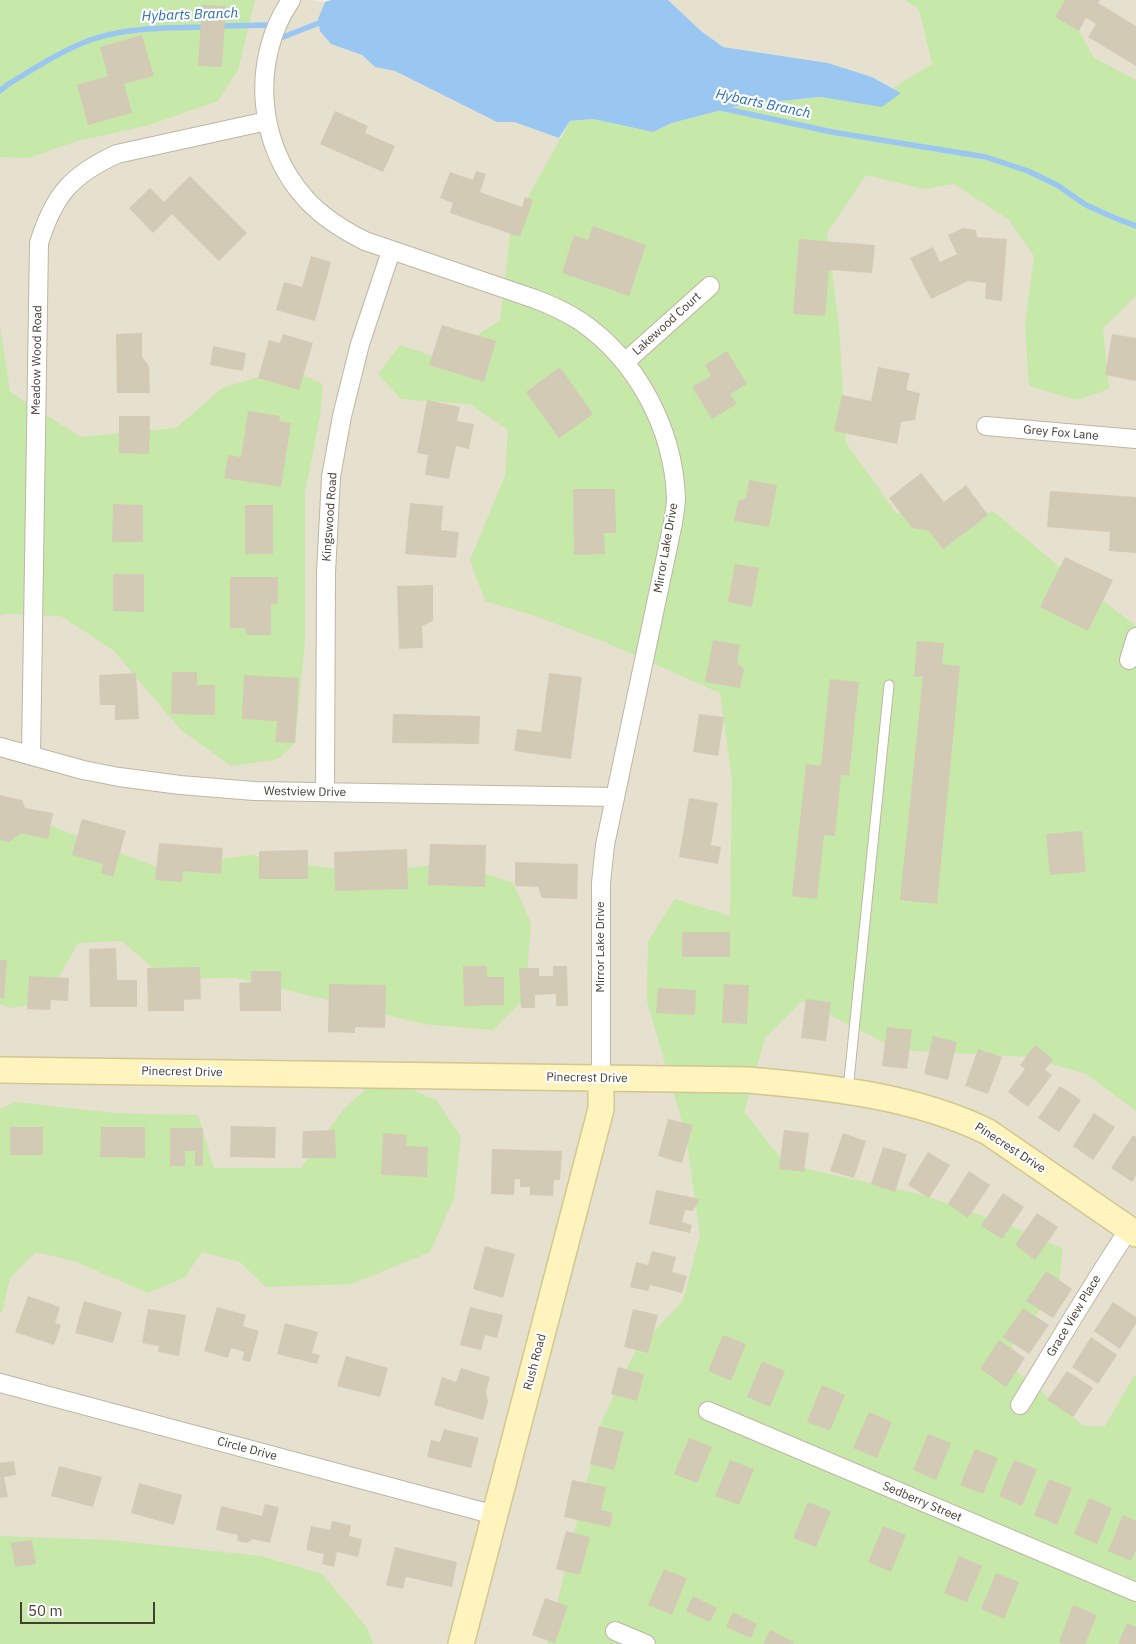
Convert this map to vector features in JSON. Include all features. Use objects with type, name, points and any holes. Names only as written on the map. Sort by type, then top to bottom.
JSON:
[{"type":"street","name":"Mirror Lake Drive","points":[[291,0],[276,29],[268,53],[264,102],[267,121],[278,157],[291,179],[306,198],[323,216],[344,230],[366,241],[535,299],[558,308],[579,321],[599,336],[625,362],[646,393],[657,415],[669,450],[674,474],[676,499],[673,524],[605,845],[601,884],[601,1078]]},
{"type":"street","name":"Meadow Wood Road","points":[[31,755],[39,243],[47,219],[75,179],[94,164],[117,154],[267,121]]},
{"type":"street","name":"Kingswood Road","points":[[325,792],[326,573],[331,477],[342,416],[360,344],[391,251]]},
{"type":"street","name":"Lakewood Court","points":[[625,362],[710,286]]},
{"type":"street","name":"Grey Fox Lane","points":[[986,426],[1136,439]]},
{"type":"street","points":[[1129,660],[1136,637]]},
{"type":"street","name":"Westview Drive","points":[[0,747],[83,770],[119,777],[180,785],[254,791],[615,796]]},
{"type":"street","name":"Pinecrest Drive","points":[[0,1070],[748,1080],[810,1086],[919,1107],[966,1121],[988,1132],[1132,1231]]},
{"type":"street","name":"Rush Road","points":[[461,1644],[601,1109],[601,1078]]},
{"type":"street","name":"Grace View Place","points":[[1020,1405],[1083,1303],[1093,1283],[1132,1231]]},
{"type":"street","name":"Circle Drive","points":[[0,1383],[495,1515]]},
{"type":"street","name":"Sedberry Street","points":[[708,1411],[1136,1592]]},
{"type":"street","points":[[615,1631],[646,1644]]},
{"type":"lane","points":[[848,1092],[889,685]]},
{"type":"shaded area","points":[[58,0],[313,0],[325,2],[318,19],[331,44],[362,55],[375,67],[395,71],[497,122],[514,122],[559,138],[999,104],[893,88],[872,77],[828,63],[723,47],[701,31],[668,0],[1136,0],[1136,1644],[0,1644],[0,39]]},
{"type":"green space","points":[[0,0],[255,0],[238,70],[218,101],[146,126],[77,141],[28,158],[0,157]]},
{"type":"green space","points":[[905,0],[1069,0],[1066,8],[1094,58],[1136,80],[1136,296],[1103,328],[1109,389],[1077,400],[1029,386],[1025,325],[1034,256],[1008,219],[954,184],[924,189],[866,175],[827,233],[839,326],[846,443],[896,513],[994,512],[1068,574],[1136,626],[1136,1111],[1086,1074],[1028,1057],[899,1050],[802,1001],[765,1038],[744,1112],[779,1156],[808,1169],[919,1194],[1004,1223],[1063,1249],[1058,1289],[1035,1316],[1013,1337],[1011,1367],[1084,1426],[1105,1426],[1136,1375],[1136,1644],[547,1644],[602,1420],[636,1350],[683,1301],[700,1235],[686,1136],[647,1001],[648,941],[675,899],[730,916],[732,779],[720,693],[605,642],[532,615],[485,601],[470,560],[505,476],[508,430],[470,404],[401,399],[378,374],[400,345],[442,359],[500,320],[511,228],[570,121],[593,119],[653,132],[672,123],[741,105],[820,97],[882,106],[900,93],[893,88],[932,64],[919,9]]},
{"type":"green space","points":[[0,326],[10,392],[81,437],[176,428],[222,388],[288,368],[323,384],[320,416],[305,493],[305,642],[295,743],[278,759],[231,766],[181,730],[113,650],[61,616],[4,614],[0,616]]},
{"type":"green space","points":[[3,807],[159,868],[249,855],[366,874],[453,862],[513,883],[531,923],[525,998],[493,1030],[424,1024],[237,978],[166,979],[122,941],[78,943],[44,1003],[10,1008],[0,1004],[0,808]]},
{"type":"green space","points":[[381,1075],[437,1101],[461,1137],[454,1198],[430,1252],[351,1284],[266,1287],[240,1262],[202,1252],[184,1278],[148,1293],[77,1262],[36,1252],[10,1278],[2,1312],[0,1312],[0,1109],[16,1102],[114,1113],[198,1115],[214,1168],[301,1168],[343,1110]]},
{"type":"green space","points":[[0,1536],[111,1540],[261,1556],[322,1574],[368,1629],[373,1644],[0,1644]]},
{"type":"water","points":[[331,0],[668,0],[701,31],[723,47],[828,63],[872,77],[901,93],[882,107],[820,97],[741,105],[672,123],[653,132],[593,119],[570,121],[559,138],[514,122],[497,122],[395,71],[375,67],[362,55],[331,44],[320,31],[318,19],[325,2]]},
{"type":"building","points":[[1065,0],[1100,0],[1098,3],[1136,26],[1136,66],[1088,37],[1096,24],[1086,18],[1079,31],[1055,17]]},
{"type":"building","points":[[202,5],[226,6],[222,67],[198,66]]},
{"type":"building","points":[[142,35],[154,76],[124,84],[132,113],[88,125],[77,85],[108,76],[100,47]]},
{"type":"building","points":[[335,111],[368,126],[365,133],[395,146],[383,172],[320,144]]},
{"type":"building","points":[[476,171],[486,174],[480,192],[522,207],[525,197],[533,200],[520,237],[450,213],[453,203],[440,198],[450,172],[473,180]]},
{"type":"building","points":[[190,176],[247,233],[219,261],[172,214],[153,233],[129,208],[150,188],[164,202]]},
{"type":"building","points":[[593,226],[646,245],[629,296],[562,273],[574,235],[588,240]]},
{"type":"building","points":[[963,228],[976,230],[977,237],[1007,239],[1002,301],[985,299],[986,283],[968,281],[931,299],[910,258],[933,247],[940,262],[957,254],[948,235]]},
{"type":"building","points":[[799,239],[875,245],[872,273],[829,270],[825,316],[793,314]]},
{"type":"building","points":[[311,256],[331,262],[315,321],[276,310],[284,282],[302,287]]},
{"type":"building","points":[[442,325],[496,341],[484,382],[429,365]]},
{"type":"building","points":[[142,333],[142,357],[149,366],[150,393],[117,393],[116,334]]},
{"type":"building","points":[[283,334],[313,343],[299,390],[258,378],[269,340],[280,343]]},
{"type":"building","points":[[1112,334],[1136,338],[1136,381],[1105,375]]},
{"type":"building","points":[[213,346],[246,353],[243,371],[210,365]]},
{"type":"building","points":[[727,351],[747,384],[730,394],[737,404],[712,419],[692,387],[711,376],[705,365]]},
{"type":"building","points":[[560,367],[593,414],[559,438],[526,392]]},
{"type":"building","points":[[878,367],[910,373],[906,390],[920,393],[915,420],[901,422],[897,444],[834,431],[842,395],[871,401]]},
{"type":"building","points":[[427,400],[460,407],[457,421],[474,424],[469,449],[456,446],[449,479],[425,475],[428,455],[417,453]]},
{"type":"building","points":[[248,411],[280,416],[279,421],[291,423],[281,487],[224,478],[228,455],[241,457]]},
{"type":"building","points":[[119,416],[150,416],[149,454],[119,453]]},
{"type":"building","points":[[921,473],[944,502],[966,485],[988,515],[943,549],[929,531],[912,528],[889,498]]},
{"type":"building","points":[[749,480],[777,485],[769,527],[734,521],[738,501],[746,498]]},
{"type":"building","points":[[573,489],[615,489],[616,533],[604,533],[605,554],[574,555]]},
{"type":"building","points":[[1050,491],[1136,497],[1136,553],[1109,551],[1110,532],[1047,527]]},
{"type":"building","points":[[410,503],[443,506],[441,530],[459,532],[456,558],[405,554]]},
{"type":"building","points":[[113,504],[143,505],[143,542],[112,542]]},
{"type":"building","points":[[245,505],[273,505],[273,554],[245,554]]},
{"type":"building","points":[[1065,557],[1113,580],[1088,631],[1040,607]]},
{"type":"building","points":[[735,564],[759,568],[752,607],[728,602]]},
{"type":"building","points":[[113,574],[144,574],[144,612],[113,611]]},
{"type":"building","points":[[230,577],[278,577],[278,604],[271,604],[271,635],[247,635],[245,628],[230,628]]},
{"type":"building","points":[[433,585],[433,621],[422,626],[423,648],[399,649],[397,586]]},
{"type":"building","points":[[713,640],[740,645],[737,663],[744,669],[740,688],[705,682]]},
{"type":"building","points":[[917,641],[944,643],[942,664],[960,666],[937,904],[900,900],[923,676],[914,677]]},
{"type":"building","points":[[172,672],[197,672],[197,685],[215,685],[215,715],[171,714]]},
{"type":"building","points":[[136,673],[139,719],[115,720],[115,705],[100,705],[99,675]]},
{"type":"building","points":[[549,673],[582,677],[571,759],[514,751],[517,729],[541,732]]},
{"type":"building","points":[[244,675],[299,678],[295,743],[275,742],[277,721],[242,719]]},
{"type":"building","points":[[830,679],[859,682],[849,776],[841,775],[835,836],[824,835],[817,899],[792,896],[806,764],[821,766]]},
{"type":"building","points":[[393,714],[480,716],[479,744],[392,743]]},
{"type":"building","points":[[699,714],[724,717],[718,756],[693,752]]},
{"type":"building","points":[[0,795],[22,800],[25,808],[53,813],[48,839],[21,833],[9,842],[0,840]]},
{"type":"building","points":[[689,798],[718,803],[711,845],[721,847],[718,864],[679,857]]},
{"type":"building","points":[[82,819],[126,831],[113,877],[101,873],[103,864],[72,855]]},
{"type":"building","points":[[1082,831],[1086,872],[1050,875],[1046,834]]},
{"type":"building","points":[[159,843],[223,848],[221,874],[183,871],[182,882],[155,880]]},
{"type":"building","points":[[430,844],[486,845],[485,887],[428,885]]},
{"type":"building","points":[[407,849],[408,889],[335,891],[334,852]]},
{"type":"building","points":[[308,850],[308,879],[259,879],[259,851]]},
{"type":"building","points":[[515,862],[578,864],[577,899],[542,898],[538,887],[515,886]]},
{"type":"building","points":[[682,932],[730,932],[730,957],[682,957]]},
{"type":"building","points":[[116,948],[117,980],[137,980],[137,1007],[90,1007],[89,949]]},
{"type":"building","points":[[0,960],[7,960],[4,999],[0,998]]},
{"type":"building","points":[[463,966],[487,966],[487,977],[504,977],[504,1005],[464,1006]]},
{"type":"building","points":[[553,966],[567,966],[568,1006],[556,1006],[556,994],[535,995],[535,1008],[521,1008],[519,968],[539,968],[539,976],[553,976]]},
{"type":"building","points":[[200,967],[201,999],[184,1000],[184,1011],[148,1011],[147,968]]},
{"type":"building","points":[[251,971],[281,971],[281,1011],[240,1011],[239,983],[251,982]]},
{"type":"building","points":[[29,976],[69,978],[68,1001],[51,1000],[50,1010],[27,1009]]},
{"type":"building","points":[[329,984],[386,985],[385,1028],[355,1027],[355,1033],[328,1032]]},
{"type":"building","points":[[724,984],[749,985],[747,1024],[722,1023]]},
{"type":"building","points":[[658,988],[696,990],[695,1015],[656,1013]]},
{"type":"building","points":[[806,999],[831,1002],[826,1041],[801,1038]]},
{"type":"building","points":[[887,1027],[912,1030],[907,1069],[882,1066]]},
{"type":"building","points":[[933,1036],[957,1042],[948,1080],[924,1074]]},
{"type":"building","points":[[1035,1045],[1053,1059],[1045,1070],[1052,1075],[1028,1107],[1008,1092],[1025,1069],[1020,1065]]},
{"type":"building","points":[[978,1049],[1002,1057],[988,1094],[965,1086]]},
{"type":"building","points":[[1060,1086],[1081,1100],[1059,1132],[1038,1118]]},
{"type":"building","points":[[1094,1113],[1115,1127],[1093,1160],[1073,1146]]},
{"type":"building","points":[[668,1119],[693,1125],[682,1163],[658,1156]]},
{"type":"building","points":[[231,1126],[276,1127],[275,1158],[230,1157]]},
{"type":"building","points":[[10,1127],[43,1127],[43,1155],[10,1155]]},
{"type":"building","points":[[101,1127],[145,1127],[145,1158],[100,1157]]},
{"type":"building","points":[[170,1128],[203,1128],[203,1166],[195,1166],[195,1151],[185,1151],[185,1166],[170,1166]]},
{"type":"building","points":[[335,1130],[336,1158],[302,1158],[303,1131]]},
{"type":"building","points":[[784,1130],[809,1133],[804,1172],[779,1169]]},
{"type":"building","points":[[383,1133],[407,1135],[406,1146],[428,1147],[427,1177],[381,1175]]},
{"type":"building","points":[[843,1133],[866,1141],[854,1178],[830,1171]]},
{"type":"building","points":[[1133,1135],[1136,1137],[1136,1176],[1132,1182],[1111,1168]]},
{"type":"building","points":[[883,1147],[907,1154],[895,1192],[871,1184]]},
{"type":"building","points":[[492,1149],[562,1151],[560,1180],[554,1180],[553,1196],[530,1195],[530,1187],[520,1187],[520,1179],[515,1179],[514,1195],[491,1194]]},
{"type":"building","points":[[928,1152],[950,1165],[929,1198],[908,1185]]},
{"type":"building","points":[[969,1171],[990,1185],[968,1218],[948,1204]]},
{"type":"building","points":[[656,1190],[700,1199],[693,1211],[685,1210],[682,1222],[692,1225],[690,1233],[649,1224]]},
{"type":"building","points":[[1003,1193],[1024,1207],[1002,1239],[981,1226]]},
{"type":"building","points":[[1037,1213],[1058,1227],[1035,1260],[1015,1245]]},
{"type":"building","points":[[485,1246],[515,1254],[503,1298],[473,1289]]},
{"type":"building","points":[[652,1251],[676,1257],[672,1272],[687,1276],[682,1293],[650,1285],[648,1291],[630,1287],[636,1262],[648,1265]]},
{"type":"building","points":[[1046,1271],[1072,1289],[1053,1318],[1026,1301]]},
{"type":"building","points":[[28,1296],[60,1307],[55,1323],[61,1325],[54,1345],[15,1332]]},
{"type":"building","points":[[84,1301],[122,1312],[113,1343],[75,1333]]},
{"type":"building","points":[[1113,1302],[1136,1317],[1136,1324],[1120,1349],[1094,1331]]},
{"type":"building","points":[[217,1307],[246,1315],[243,1326],[259,1331],[250,1362],[242,1360],[244,1352],[231,1348],[228,1358],[204,1351]]},
{"type":"building","points":[[470,1307],[503,1315],[497,1338],[485,1335],[481,1350],[460,1345]]},
{"type":"building","points":[[1023,1308],[1049,1325],[1029,1354],[1003,1337]]},
{"type":"building","points":[[148,1309],[186,1315],[179,1356],[158,1352],[159,1346],[142,1343]]},
{"type":"building","points":[[633,1309],[658,1315],[648,1353],[624,1347]]},
{"type":"building","points":[[285,1323],[318,1332],[312,1353],[320,1355],[317,1364],[277,1354]]},
{"type":"building","points":[[723,1335],[746,1344],[731,1381],[708,1371]]},
{"type":"building","points":[[1091,1337],[1117,1355],[1098,1384],[1072,1367]]},
{"type":"building","points":[[999,1340],[1025,1358],[1006,1387],[980,1369]]},
{"type":"building","points":[[346,1356],[388,1368],[380,1397],[337,1386]]},
{"type":"building","points":[[762,1361],[785,1371],[770,1407],[747,1397]]},
{"type":"building","points":[[618,1367],[644,1374],[637,1401],[611,1394]]},
{"type":"building","points":[[461,1368],[490,1377],[486,1392],[488,1402],[483,1420],[434,1405],[442,1377],[456,1382]]},
{"type":"building","points":[[1067,1371],[1093,1388],[1073,1417],[1047,1400]]},
{"type":"building","points":[[822,1385],[845,1395],[830,1431],[807,1422]]},
{"type":"building","points":[[869,1412],[892,1422],[877,1458],[853,1448]]},
{"type":"building","points":[[599,1426],[624,1432],[614,1470],[590,1464]]},
{"type":"building","points":[[444,1429],[479,1438],[471,1468],[427,1457],[431,1440],[440,1442]]},
{"type":"building","points":[[928,1434],[951,1443],[936,1480],[913,1470]]},
{"type":"building","points":[[689,1438],[712,1447],[697,1483],[674,1474]]},
{"type":"building","points":[[975,1449],[998,1458],[983,1494],[960,1485]]},
{"type":"building","points":[[730,1460],[754,1469],[739,1505],[715,1496]]},
{"type":"building","points":[[1014,1460],[1037,1469],[1022,1506],[999,1496]]},
{"type":"building","points":[[14,1461],[16,1475],[4,1477],[8,1497],[0,1498],[0,1463]]},
{"type":"building","points":[[59,1466],[102,1477],[93,1507],[51,1496]]},
{"type":"building","points":[[1049,1479],[1072,1488],[1057,1525],[1034,1515]]},
{"type":"building","points":[[572,1480],[606,1487],[601,1510],[613,1513],[610,1527],[564,1517]]},
{"type":"building","points":[[139,1483],[182,1495],[174,1525],[131,1513]]},
{"type":"building","points":[[1089,1498],[1112,1508],[1097,1544],[1074,1534]]},
{"type":"building","points":[[808,1502],[831,1511],[816,1547],[793,1538]]},
{"type":"building","points":[[265,1504],[279,1507],[270,1543],[253,1539],[247,1543],[237,1541],[238,1535],[216,1530],[221,1506],[262,1516]]},
{"type":"building","points":[[1123,1515],[1136,1521],[1136,1550],[1131,1561],[1108,1551]]},
{"type":"building","points":[[332,1521],[351,1525],[349,1536],[362,1539],[358,1557],[337,1552],[334,1567],[322,1564],[324,1554],[306,1550],[311,1526],[330,1530]]},
{"type":"building","points":[[883,1526],[906,1535],[891,1572],[868,1562]]},
{"type":"building","points":[[566,1531],[590,1537],[580,1575],[556,1569]]},
{"type":"building","points":[[32,1540],[36,1564],[15,1567],[11,1543]]},
{"type":"building","points":[[395,1547],[457,1562],[452,1587],[406,1577],[403,1589],[386,1585]]},
{"type":"building","points":[[959,1556],[982,1566],[967,1602],[944,1593]]},
{"type":"building","points":[[664,1569],[687,1578],[672,1615],[648,1605]]},
{"type":"building","points":[[996,1573],[1019,1582],[1004,1619],[981,1609]]},
{"type":"building","points":[[693,1596],[717,1608],[710,1622],[686,1611]]},
{"type":"building","points":[[545,1598],[568,1606],[555,1643],[532,1635]]},
{"type":"building","points":[[1073,1605],[1097,1615],[1085,1644],[1064,1644],[1059,1642]]},
{"type":"building","points":[[733,1612],[757,1624],[751,1638],[726,1627]]},
{"type":"building","points":[[1127,1623],[1136,1627],[1136,1644],[1118,1644]]},
{"type":"building","points":[[770,1630],[794,1642],[793,1644],[763,1644]]},
{"type":"waterway","name":"Hybarts Branch","points":[[217,26],[270,25],[283,37],[324,21]]},
{"type":"waterway","name":"Hybarts Branch","points":[[0,91],[70,48],[93,39],[135,30],[208,27]]},
{"type":"waterway","name":"Hybarts Branch","points":[[721,108],[832,132],[986,157],[1028,171],[1057,185],[1086,205],[1136,226]]}]
